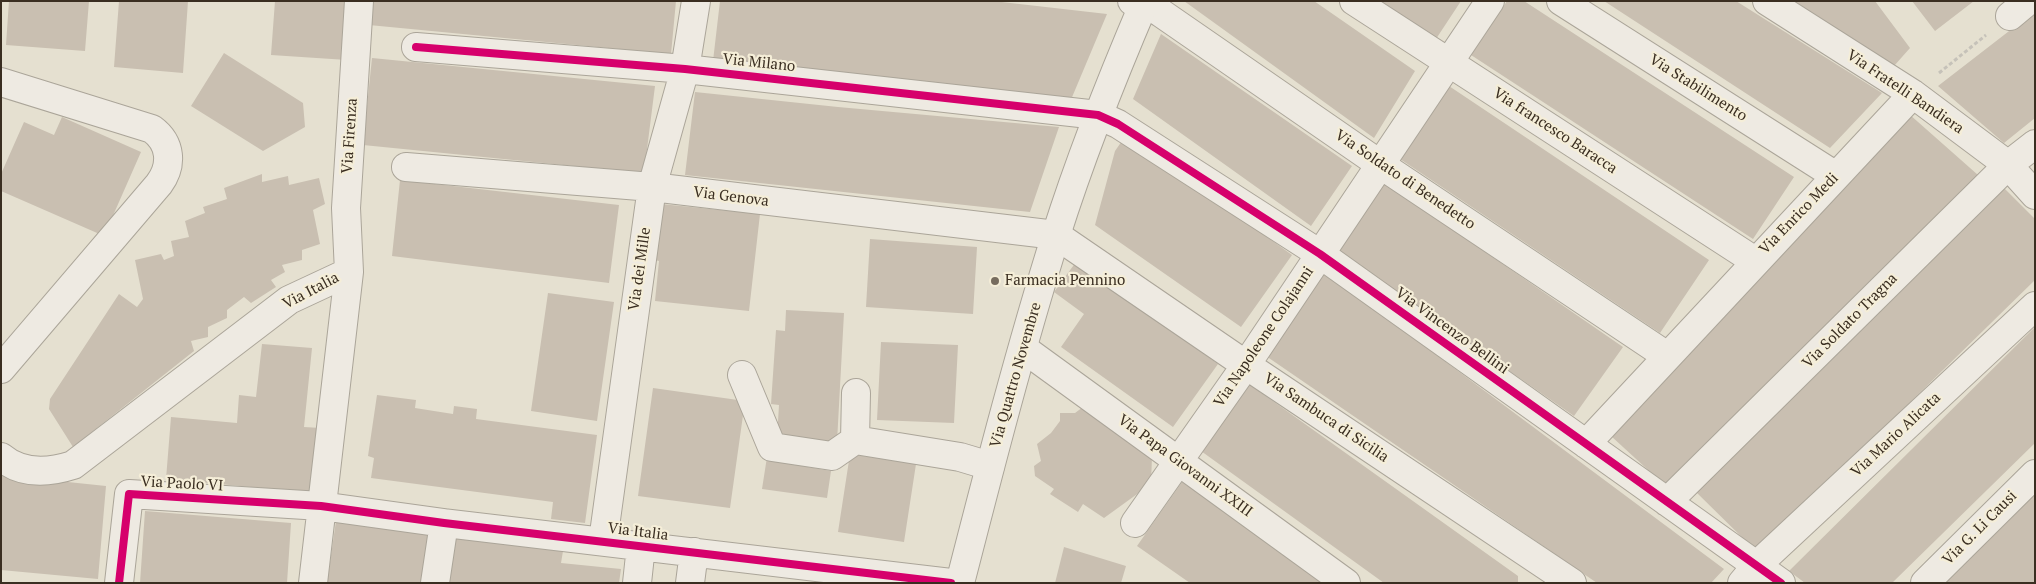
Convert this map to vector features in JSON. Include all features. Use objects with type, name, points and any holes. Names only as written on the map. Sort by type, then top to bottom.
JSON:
[{"type":"street","name":"Via Firenza","points":[[348,272],[346,208],[359,1]]},
{"type":"street","name":"Via dei Mille","points":[[603,541],[652,187],[685,69],[696,1]]},
{"type":"street","name":"Via francesco Baracca","points":[[1354,1],[1755,260]]},
{"type":"street","name":"Via Napoleone Colajanni","points":[[1135,523],[1246,365],[1490,1]]},
{"type":"street","name":"Via Stabilimento","points":[[1561,1],[1836,176]]},
{"type":"street","name":"Via Fratelli Bandiera","points":[[1767,1],[1913,94],[2008,165],[2035,195]]},
{"type":"street","name":"Via Quattro Novembre","points":[[960,583],[990,466],[1056,235],[1141,2]]},
{"type":"street","name":"Via Soldato di Benedetto","points":[[1141,2],[1667,356]]},
{"type":"street","name":"Via Milano","points":[[416,47],[685,69],[1098,116]]},
{"type":"street","points":[[1,82],[152,129],[164,141],[169,156],[166,172],[159,184],[1,369]]},
{"type":"street","name":"Via Enrico Medi","points":[[1586,444],[1755,260],[1913,94]]},
{"type":"street","name":"Via Vincenzo Bellini","points":[[1098,116],[1118,124],[1320,254],[1666,502],[1749,574],[1781,583]]},
{"type":"street","name":"Via Soldato Tragna","points":[[1666,502],[2008,165],[2035,144]]},
{"type":"street","name":"Via Genova","points":[[406,167],[652,187],[1056,235]]},
{"type":"street","name":"Via Sambuca di Sicilia","points":[[1056,235],[1246,365],[1572,583]]},
{"type":"street","name":"Via Italia","points":[[1,457],[19,468],[34,471],[51,471],[73,465],[289,300],[348,272]]},
{"type":"street","name":"Via Italia","points":[[348,272],[321,506],[444,523],[694,552],[804,574],[951,583]]},
{"type":"street","name":"Via Mario Alicata","points":[[1749,574],[2035,306]]},
{"type":"street","name":"Via Papa Giovanni XXIII","points":[[1024,349],[1346,583]]},
{"type":"street","points":[[742,375],[772,446],[832,456],[855,440],[960,457],[990,466]]},
{"type":"street","points":[[855,440],[856,393]]},
{"type":"street","name":"Via G. Li Causi","points":[[1925,583],[2035,474]]},
{"type":"street","name":"Via Paolo VI","points":[[119,583],[129,494],[321,506]]},
{"type":"street","points":[[313,583],[321,506]]},
{"type":"street","points":[[435,583],[444,523]]},
{"type":"street","points":[[637,583],[640,546]]},
{"type":"street","points":[[690,583],[694,552]]},
{"type":"path","points":[[1913,94],[2019,9]]},
{"type":"building","points":[[9,1],[89,1],[85,51],[6,45]]},
{"type":"building","points":[[119,1],[188,1],[183,73],[114,67]]},
{"type":"building","points":[[275,1],[351,1],[347,60],[271,55]]},
{"type":"building","points":[[371,1],[676,1],[671,54],[369,25]]},
{"type":"building","points":[[720,1],[993,1],[1107,14],[1070,102],[713,61]]},
{"type":"building","points":[[1184,1],[1314,1],[1415,71],[1374,138]]},
{"type":"building","points":[[1375,1],[1461,1],[1434,42]]},
{"type":"building","points":[[1507,1],[1524,1],[1794,177],[1753,239],[1471,55]]},
{"type":"building","points":[[1604,1],[1736,1],[1882,93],[1830,148]]},
{"type":"building","points":[[1792,1],[1875,1],[1910,48],[1894,66]]},
{"type":"building","points":[[1912,1],[1974,1],[1935,31]]},
{"type":"building","points":[[2035,11],[2035,118],[2004,143],[1938,86]]},
{"type":"building","points":[[1161,34],[1352,166],[1311,226],[1133,99]]},
{"type":"building","points":[[224,53],[303,103],[305,127],[263,151],[191,106]]},
{"type":"building","points":[[372,58],[655,86],[644,173],[363,145]]},
{"type":"building","points":[[1449,86],[1709,260],[1660,333],[1400,159]]},
{"type":"building","points":[[695,92],[1059,127],[1030,212],[685,175]]},
{"type":"building","points":[[1909,114],[1978,175],[1671,491],[1611,436]]},
{"type":"building","points":[[62,117],[141,152],[104,236],[1,191],[1,174],[24,122],[54,135]]},
{"type":"building","points":[[1126,135],[1292,255],[1241,327],[1095,225],[1115,151]]},
{"type":"building","points":[[262,174],[262,182],[288,176],[289,185],[319,178],[325,204],[313,210],[320,244],[302,250],[302,260],[282,265],[285,272],[271,280],[276,287],[251,303],[244,297],[227,310],[227,318],[208,327],[208,337],[191,341],[194,351],[73,447],[49,409],[50,399],[119,294],[137,307],[143,299],[135,260],[161,254],[164,260],[174,256],[171,241],[189,237],[185,221],[205,213],[203,207],[227,199],[224,188]]},
{"type":"building","points":[[400,180],[619,205],[609,283],[392,256]]},
{"type":"building","points":[[1384,182],[1623,347],[1574,416],[1336,250]]},
{"type":"building","points":[[2004,188],[2035,219],[2035,280],[1757,552],[1696,492]]},
{"type":"building","points":[[661,204],[760,214],[749,311],[655,301],[659,261],[655,260]]},
{"type":"building","points":[[870,239],[977,247],[973,314],[866,307]]},
{"type":"building","points":[[1076,262],[1218,364],[1173,427],[1061,347],[1084,314],[1054,292]]},
{"type":"building","points":[[1325,272],[1724,569],[1711,583],[1597,583],[1266,356]]},
{"type":"building","points":[[548,293],[614,302],[597,421],[531,411]]},
{"type":"building","points":[[786,310],[844,313],[837,442],[777,438],[779,405],[771,404],[776,330],[785,331]]},
{"type":"building","points":[[2035,327],[2035,443],[1892,583],[1805,583],[1789,571]]},
{"type":"building","points":[[881,342],[958,345],[954,423],[877,420]]},
{"type":"building","points":[[262,344],[312,348],[304,427],[321,428],[315,493],[166,479],[171,417],[237,423],[239,395],[256,397]]},
{"type":"building","points":[[1249,384],[1518,576],[1518,583],[1384,583],[1201,451]]},
{"type":"building","points":[[653,388],[745,401],[730,508],[638,496]]},
{"type":"building","points":[[377,395],[416,400],[415,408],[453,414],[454,406],[477,409],[476,419],[597,435],[585,523],[551,519],[553,502],[371,478],[374,458],[368,456]]},
{"type":"building","points":[[1083,407],[1152,456],[1151,484],[1104,518],[1083,504],[1078,512],[1050,494],[1054,489],[1035,476],[1034,466],[1041,461],[1037,444],[1051,433],[1060,421],[1060,413],[1075,413]]},
{"type":"building","points":[[850,454],[916,464],[904,542],[838,532]]},
{"type":"building","points":[[767,457],[803,462],[802,466],[831,471],[827,498],[762,489]]},
{"type":"building","points":[[1,475],[106,486],[98,579],[1,570]]},
{"type":"building","points":[[1182,482],[1326,583],[1190,583],[1137,546]]},
{"type":"building","points":[[2035,493],[2035,583],[1941,583]]},
{"type":"building","points":[[145,511],[291,523],[287,583],[140,583]]},
{"type":"building","points":[[336,521],[432,535],[425,583],[327,583]]},
{"type":"building","points":[[453,538],[563,551],[561,563],[621,569],[619,583],[447,583]]},
{"type":"building","points":[[1064,547],[1126,566],[1121,583],[1055,583]]},
{"type":"cycle path","points":[[416,47],[685,69],[1098,115],[1118,124],[1320,254],[1781,583]]},
{"type":"cycle path","points":[[119,583],[129,494],[321,506],[444,523],[951,583]]},
{"type":"place","name":"Farmacia Pennino","points":[[995,281]]}]
